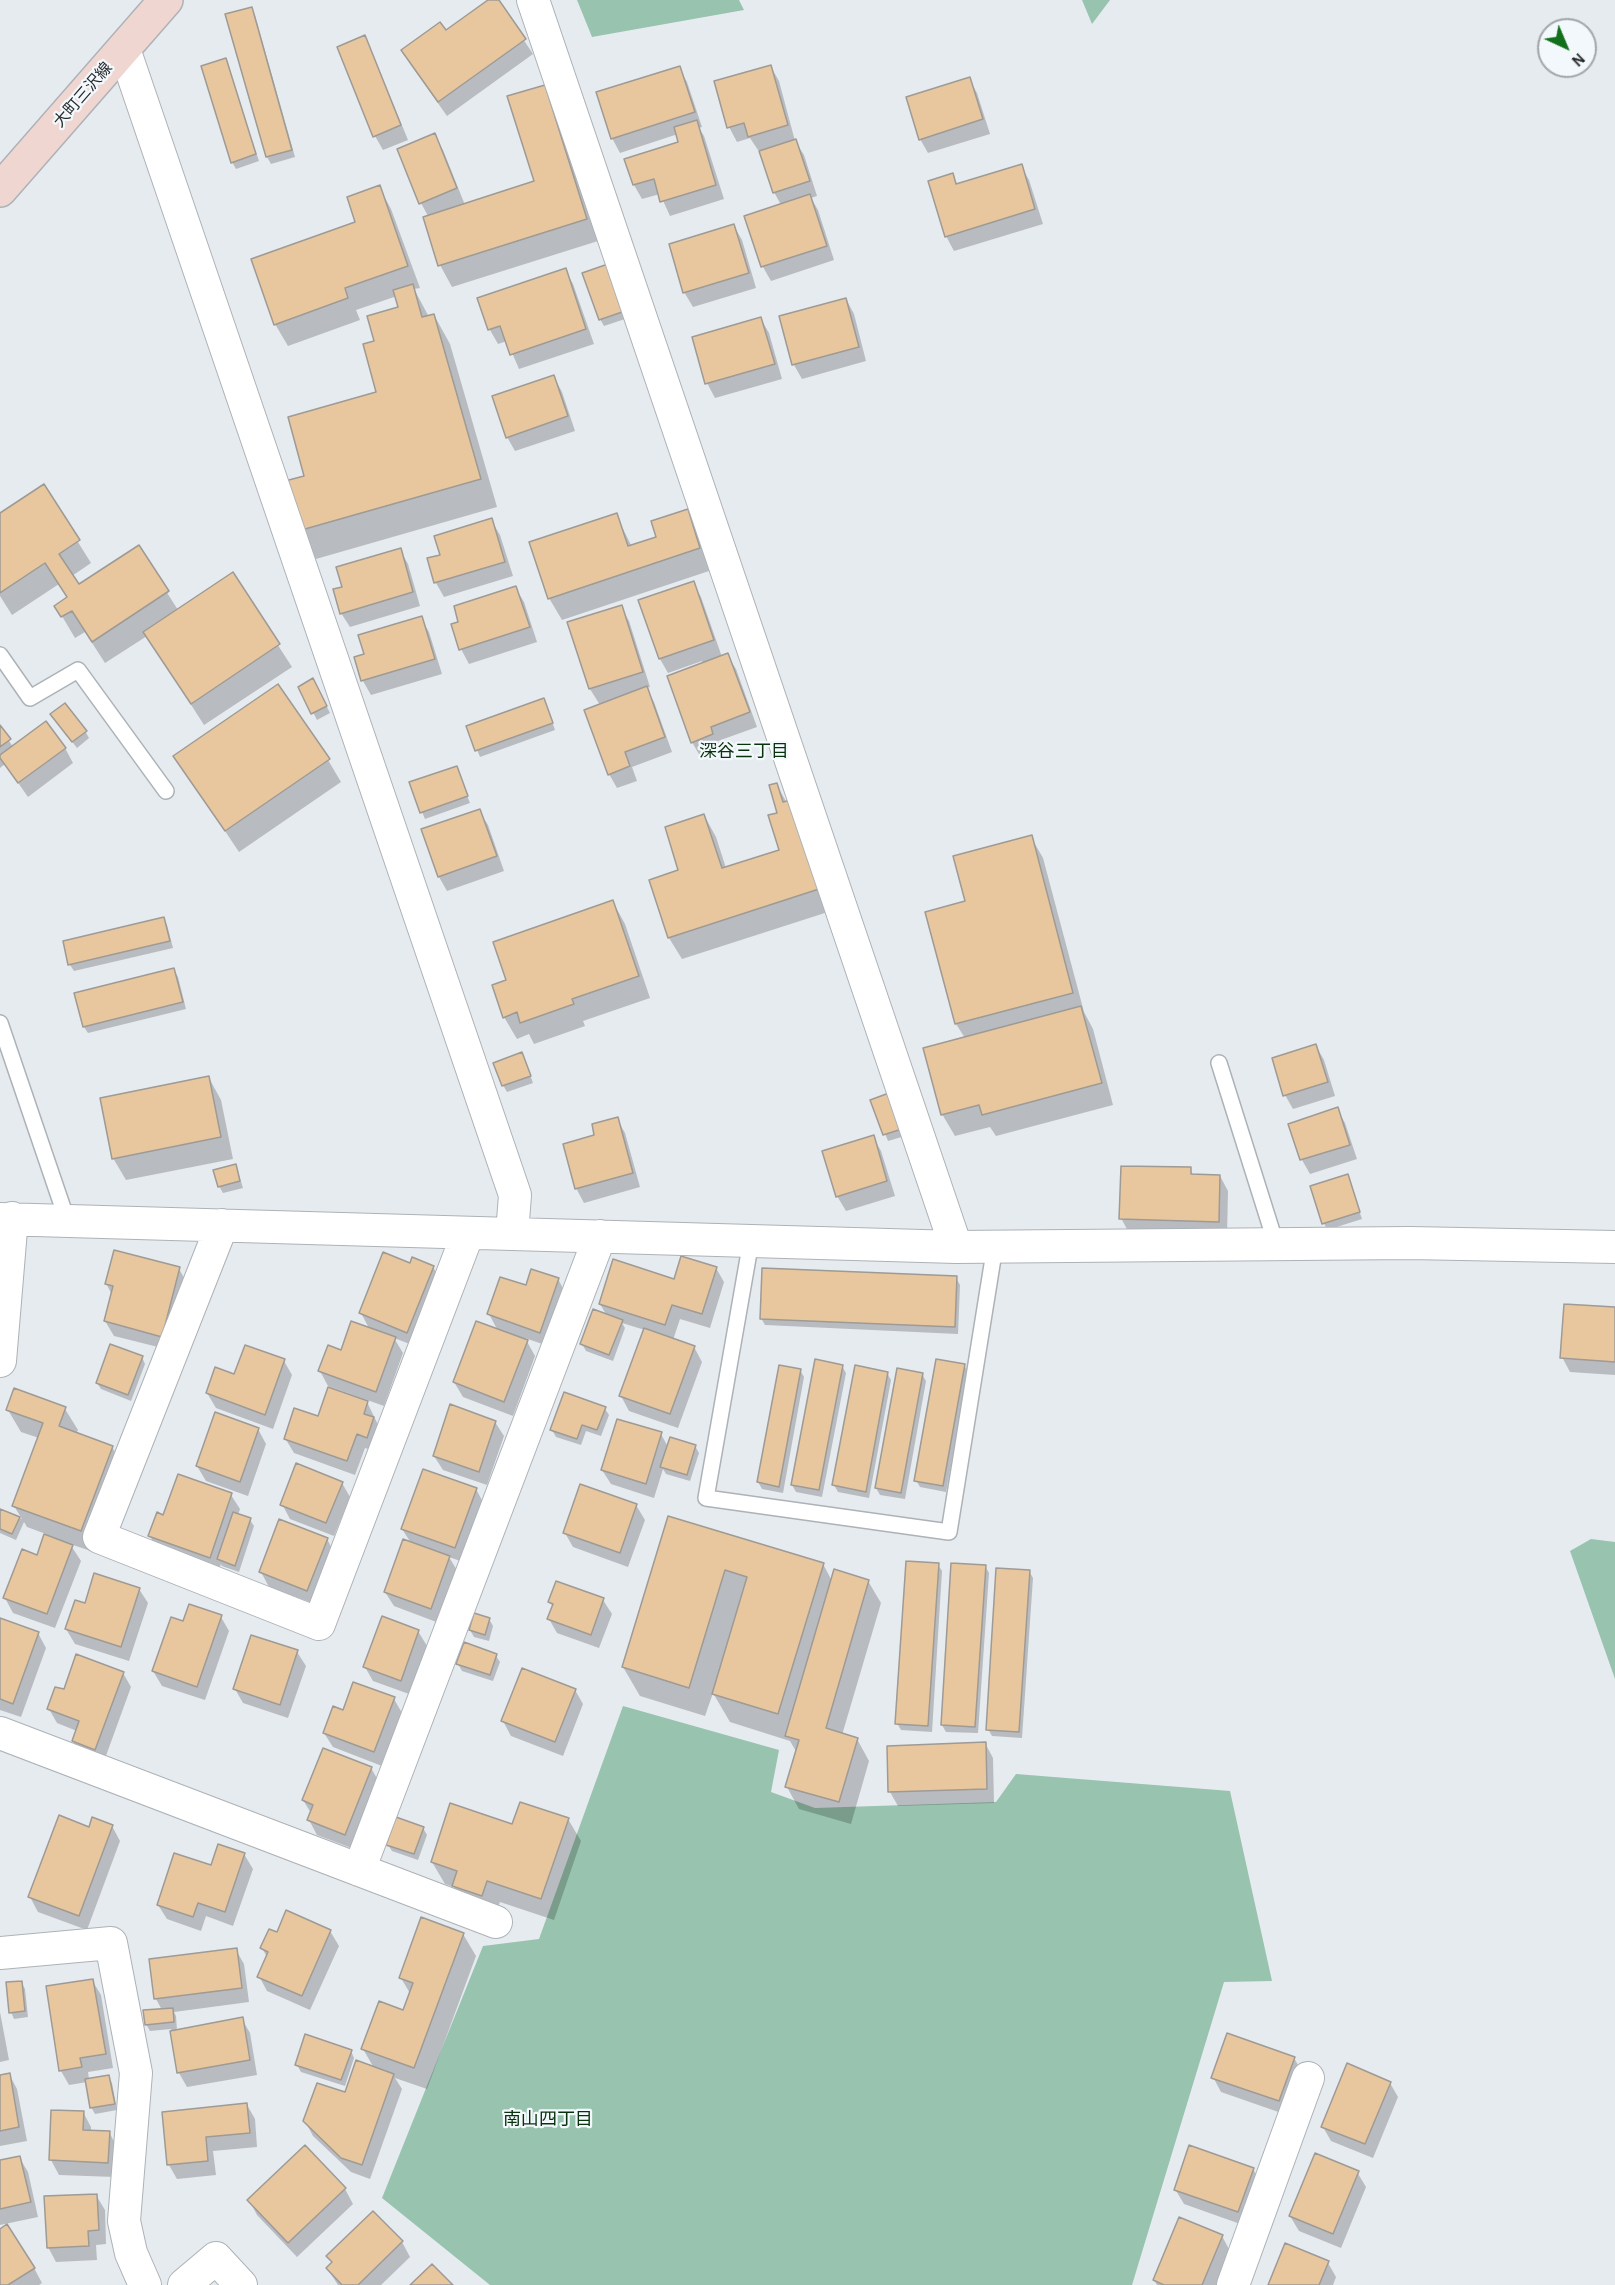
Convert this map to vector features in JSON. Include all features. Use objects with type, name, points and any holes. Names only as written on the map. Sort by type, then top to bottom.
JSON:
[{"type":"main road","name":"大町三沢線","points":[[0,190],[166,0]]},
{"type":"street","points":[[533,0],[956,1246]]},
{"type":"street","points":[[124,49],[515,1195],[512,1234]]},
{"type":"street","points":[[0,1361],[6,1218],[956,1246],[1410,1243],[1615,1247]]},
{"type":"street","points":[[222,1225],[99,1537],[319,1624],[468,1233]]},
{"type":"street","points":[[359,1870],[600,1236]]},
{"type":"street","points":[[0,1733],[496,1922]]},
{"type":"street","points":[[0,1953],[111,1943],[136,2073],[124,2221],[132,2253],[145,2285]]},
{"type":"street","points":[[1233,2285],[1308,2078]]},
{"type":"street","points":[[184,2285],[216,2258],[241,2285]]},
{"type":"lane","points":[[0,655],[30,698],[78,670],[166,791]]},
{"type":"lane","points":[[0,1023],[67,1220]]},
{"type":"lane","points":[[1220,1063],[1276,1244]]},
{"type":"lane","points":[[751,1241],[706,1498],[949,1532],[995,1246]]},
{"type":"green space","points":[[577,0],[739,0],[744,10],[592,37]]},
{"type":"green space","points":[[1082,0],[1110,0],[1092,24]]},
{"type":"green space","points":[[1591,1539],[1615,1542],[1615,1679],[1570,1551]]},
{"type":"green space","points":[[623,1706],[779,1750],[771,1792],[815,1808],[996,1802],[1016,1774],[1230,1791],[1272,1981],[1224,1982],[1132,2285],[490,2285],[382,2198],[483,1946],[539,1939]]},
{"type":"building","points":[[488,0],[499,0],[526,39],[438,102],[401,50],[440,22],[446,30]]},
{"type":"building","points":[[252,7],[292,150],[266,157],[225,14]]},
{"type":"building","points":[[365,35],[401,125],[373,137],[337,47]]},
{"type":"building","points":[[226,58],[256,154],[231,163],[201,66]]},
{"type":"building","points":[[771,65],[788,125],[748,137],[744,123],[727,128],[714,81]]},
{"type":"building","points":[[680,66],[695,112],[611,139],[596,92]]},
{"type":"building","points":[[970,77],[983,119],[919,140],[906,97]]},
{"type":"building","points":[[545,85],[587,219],[438,266],[423,217],[534,181],[507,96]]},
{"type":"building","points":[[697,120],[716,185],[660,202],[654,179],[633,185],[624,159],[678,142],[674,127]]},
{"type":"building","points":[[435,133],[457,188],[419,204],[397,149]]},
{"type":"building","points":[[796,139],[810,181],[773,193],[759,151]]},
{"type":"building","points":[[1022,164],[1035,209],[945,237],[928,181],[953,173],[956,184]]},
{"type":"building","points":[[380,185],[408,266],[345,288],[348,298],[274,325],[251,259],[355,222],[347,197]]},
{"type":"building","points":[[810,194],[827,246],[761,267],[744,216]]},
{"type":"building","points":[[734,224],[749,273],[683,293],[669,244]]},
{"type":"building","points":[[608,264],[625,311],[599,320],[582,273]]},
{"type":"building","points":[[566,268],[586,329],[510,355],[500,326],[488,330],[477,298]]},
{"type":"building","points":[[413,284],[422,317],[434,314],[481,479],[298,531],[285,481],[304,476],[288,417],[376,392],[363,344],[374,341],[367,316],[398,307],[393,290]]},
{"type":"building","points":[[846,298],[859,347],[792,365],[779,316]]},
{"type":"building","points":[[761,317],[775,364],[705,384],[692,337]]},
{"type":"building","points":[[554,375],[568,416],[506,438],[492,396]]},
{"type":"building","points":[[44,484],[80,540],[59,554],[79,584],[139,545],[169,591],[92,642],[72,611],[61,617],[54,606],[67,597],[45,563],[0,593],[0,513]]},
{"type":"building","points":[[688,509],[700,548],[548,599],[529,542],[617,513],[628,546],[656,537],[651,521]]},
{"type":"building","points":[[492,518],[505,562],[434,583],[427,558],[440,555],[434,536]]},
{"type":"building","points":[[401,548],[413,592],[340,614],[333,589],[342,587],[336,567]]},
{"type":"building","points":[[233,572],[280,644],[191,704],[143,632]]},
{"type":"building","points":[[694,581],[714,640],[659,659],[638,600]]},
{"type":"building","points":[[516,586],[530,627],[459,650],[451,624],[458,622],[454,606]]},
{"type":"building","points":[[622,605],[643,672],[589,689],[567,622]]},
{"type":"building","points":[[422,616],[435,659],[361,681],[354,657],[364,654],[358,635]]},
{"type":"building","points":[[728,653],[750,712],[711,727],[713,734],[691,743],[667,676]]},
{"type":"building","points":[[313,678],[327,706],[311,714],[298,687]]},
{"type":"building","points":[[278,684],[330,759],[225,831],[173,756]]},
{"type":"building","points":[[647,686],[665,737],[625,752],[630,766],[608,775],[584,710]]},
{"type":"building","points":[[544,698],[553,723],[475,751],[466,726]]},
{"type":"building","points":[[65,703],[87,731],[72,742],[50,714]]},
{"type":"building","points":[[46,721],[66,748],[18,783],[0,755]]},
{"type":"building","points":[[0,725],[11,739],[0,747]]},
{"type":"building","points":[[457,766],[468,796],[420,813],[409,782]]},
{"type":"building","points":[[777,783],[783,802],[791,800],[819,889],[668,938],[649,880],[678,870],[665,827],[704,814],[722,868],[779,850],[768,815],[777,813],[769,785]]},
{"type":"building","points":[[480,809],[497,856],[438,877],[421,829]]},
{"type":"building","points":[[1032,835],[1073,993],[955,1024],[925,912],[965,901],[953,856]]},
{"type":"building","points":[[613,900],[639,976],[572,999],[574,1004],[520,1023],[517,1012],[503,1018],[492,985],[506,980],[493,942]]},
{"type":"building","points":[[164,917],[170,941],[68,965],[63,941]]},
{"type":"building","points":[[174,968],[183,1002],[83,1027],[74,993]]},
{"type":"building","points":[[1081,1006],[1102,1083],[982,1115],[979,1105],[941,1115],[923,1048]]},
{"type":"building","points":[[1316,1044],[1328,1082],[1283,1096],[1272,1058]]},
{"type":"building","points":[[522,1052],[531,1076],[502,1086],[493,1063]]},
{"type":"building","points":[[209,1076],[221,1137],[112,1159],[100,1098]]},
{"type":"building","points":[[889,1093],[902,1129],[883,1135],[870,1100]]},
{"type":"building","points":[[1338,1107],[1350,1145],[1300,1160],[1288,1124]]},
{"type":"building","points":[[618,1117],[633,1173],[575,1189],[563,1144],[594,1135],[592,1124]]},
{"type":"building","points":[[874,1135],[887,1181],[836,1197],[822,1151]]},
{"type":"building","points":[[236,1164],[240,1181],[218,1187],[213,1170]]},
{"type":"building","points":[[1121,1166],[1191,1167],[1191,1174],[1220,1175],[1219,1222],[1119,1219]]},
{"type":"building","points":[[1348,1174],[1360,1212],[1322,1224],[1310,1186]]},
{"type":"building","points":[[114,1250],[180,1267],[162,1337],[104,1321],[113,1286],[105,1284]]},
{"type":"building","points":[[383,1252],[410,1263],[412,1257],[434,1266],[407,1333],[359,1313]]},
{"type":"building","points":[[681,1256],[717,1267],[702,1314],[672,1305],[665,1325],[599,1304],[613,1259],[674,1279]]},
{"type":"building","points":[[762,1268],[957,1276],[955,1327],[760,1319]]},
{"type":"building","points":[[531,1269],[559,1278],[540,1333],[487,1314],[500,1277],[526,1285]]},
{"type":"building","points":[[1564,1304],[1615,1307],[1615,1362],[1560,1358]]},
{"type":"building","points":[[593,1309],[623,1320],[609,1355],[580,1344]]},
{"type":"building","points":[[351,1321],[396,1337],[376,1392],[318,1371],[328,1345],[341,1350]]},
{"type":"building","points":[[476,1321],[528,1340],[504,1402],[453,1382]]},
{"type":"building","points":[[644,1328],[695,1346],[670,1414],[619,1396]]},
{"type":"building","points":[[110,1344],[143,1356],[128,1395],[96,1383]]},
{"type":"building","points":[[245,1345],[285,1359],[265,1415],[206,1393],[215,1367],[234,1374]]},
{"type":"building","points":[[815,1359],[843,1365],[819,1490],[791,1485]]},
{"type":"building","points":[[936,1359],[965,1364],[943,1486],[914,1481]]},
{"type":"building","points":[[779,1365],[801,1369],[779,1487],[757,1482]]},
{"type":"building","points":[[855,1365],[888,1372],[866,1492],[832,1485]]},
{"type":"building","points":[[897,1368],[923,1373],[901,1493],[875,1488]]},
{"type":"building","points":[[328,1387],[368,1401],[364,1414],[374,1417],[367,1438],[357,1434],[347,1461],[284,1439],[294,1408],[318,1416]]},
{"type":"building","points":[[14,1388],[66,1407],[59,1426],[113,1446],[81,1531],[12,1506],[43,1423],[6,1410]]},
{"type":"building","points":[[564,1392],[606,1407],[597,1430],[582,1425],[577,1439],[550,1430]]},
{"type":"building","points":[[450,1404],[496,1421],[479,1472],[433,1456]]},
{"type":"building","points":[[215,1412],[259,1428],[240,1482],[196,1466]]},
{"type":"building","points":[[617,1419],[662,1432],[646,1484],[601,1470]]},
{"type":"building","points":[[670,1437],[696,1445],[687,1475],[660,1467]]},
{"type":"building","points":[[296,1463],[343,1482],[326,1523],[280,1505]]},
{"type":"building","points":[[423,1469],[477,1488],[455,1548],[401,1529]]},
{"type":"building","points":[[178,1474],[232,1493],[210,1558],[148,1536],[157,1512],[163,1515]]},
{"type":"building","points":[[580,1484],[637,1504],[620,1553],[563,1533]]},
{"type":"building","points":[[0,1509],[20,1517],[12,1534],[0,1529]]},
{"type":"building","points":[[233,1512],[251,1518],[235,1566],[217,1559]]},
{"type":"building","points":[[668,1516],[824,1563],[778,1714],[712,1694],[747,1577],[725,1570],[689,1688],[622,1667]]},
{"type":"building","points":[[279,1519],[328,1538],[307,1591],[259,1572]]},
{"type":"building","points":[[44,1534],[73,1545],[47,1614],[3,1598],[22,1549],[37,1555]]},
{"type":"building","points":[[403,1539],[450,1556],[431,1609],[384,1592]]},
{"type":"building","points":[[906,1561],[939,1563],[928,1726],[895,1724]]},
{"type":"building","points":[[951,1563],[986,1565],[975,1727],[941,1725]]},
{"type":"building","points":[[996,1568],[1030,1570],[1019,1732],[986,1730]]},
{"type":"building","points":[[834,1569],[869,1580],[826,1728],[858,1738],[839,1802],[785,1787],[799,1740],[785,1736]]},
{"type":"building","points":[[94,1573],[140,1588],[121,1647],[65,1629],[75,1600],[85,1603]]},
{"type":"building","points":[[556,1581],[604,1598],[591,1635],[547,1619],[553,1604],[548,1602]]},
{"type":"building","points":[[189,1604],[222,1615],[197,1687],[152,1671],[171,1617],[183,1621]]},
{"type":"building","points":[[474,1613],[490,1618],[485,1635],[469,1630]]},
{"type":"building","points":[[382,1616],[419,1630],[401,1681],[363,1667]]},
{"type":"building","points":[[0,1618],[39,1632],[13,1704],[0,1699]]},
{"type":"building","points":[[251,1635],[298,1650],[280,1705],[233,1689]]},
{"type":"building","points":[[464,1642],[497,1654],[490,1675],[456,1664]]},
{"type":"building","points":[[76,1654],[124,1672],[95,1750],[72,1741],[79,1721],[47,1709],[55,1687],[64,1689]]},
{"type":"building","points":[[522,1668],[576,1689],[555,1742],[501,1721]]},
{"type":"building","points":[[353,1682],[395,1697],[374,1752],[323,1733],[333,1706],[343,1710]]},
{"type":"building","points":[[986,1742],[987,1789],[888,1792],[887,1746]]},
{"type":"building","points":[[323,1748],[372,1767],[345,1835],[307,1820],[313,1805],[302,1800]]},
{"type":"building","points":[[520,1802],[569,1818],[541,1899],[487,1881],[482,1896],[452,1886],[457,1871],[431,1862],[450,1803],[512,1824]]},
{"type":"building","points":[[59,1815],[89,1827],[92,1817],[113,1825],[79,1916],[28,1897]]},
{"type":"building","points":[[396,1817],[424,1827],[414,1854],[386,1845]]},
{"type":"building","points":[[218,1844],[245,1853],[225,1912],[198,1903],[193,1917],[157,1905],[174,1853],[211,1865]]},
{"type":"building","points":[[286,1910],[331,1930],[302,1996],[257,1977],[268,1952],[260,1948],[269,1929],[277,1932]]},
{"type":"building","points":[[421,1917],[464,1933],[414,2068],[361,2049],[379,2001],[403,2010],[413,1983],[399,1978]]},
{"type":"building","points":[[237,1948],[242,1988],[154,1999],[149,1959]]},
{"type":"building","points":[[93,1979],[106,2054],[80,2058],[82,2067],[59,2071],[46,1986]]},
{"type":"building","points":[[22,1981],[25,2011],[9,2013],[6,1982]]},
{"type":"building","points":[[173,2008],[174,2022],[145,2025],[143,2010]]},
{"type":"building","points":[[243,2017],[250,2060],[177,2073],[170,2031]]},
{"type":"building","points":[[1227,2033],[1295,2057],[1279,2101],[1211,2078]]},
{"type":"building","points":[[305,2034],[352,2050],[341,2080],[295,2065]]},
{"type":"building","points":[[356,2060],[394,2074],[362,2165],[341,2158],[303,2121],[317,2083],[345,2092]]},
{"type":"building","points":[[1347,2063],[1391,2082],[1365,2144],[1321,2127]]},
{"type":"building","points":[[10,2073],[19,2127],[0,2131],[0,2075]]},
{"type":"building","points":[[109,2075],[115,2104],[90,2108],[85,2079]]},
{"type":"building","points":[[247,2103],[250,2133],[206,2137],[208,2161],[167,2165],[162,2112]]},
{"type":"building","points":[[51,2110],[84,2111],[83,2130],[110,2131],[108,2163],[49,2160]]},
{"type":"building","points":[[305,2145],[346,2188],[288,2243],[247,2200]]},
{"type":"building","points":[[1189,2145],[1254,2168],[1238,2212],[1174,2190]]},
{"type":"building","points":[[1315,2153],[1359,2171],[1333,2234],[1289,2216]]},
{"type":"building","points":[[20,2156],[31,2202],[0,2209],[0,2160]]},
{"type":"building","points":[[97,2194],[99,2230],[88,2231],[89,2246],[47,2248],[44,2196]]},
{"type":"building","points":[[373,2211],[403,2241],[358,2285],[342,2285],[326,2268],[332,2262],[326,2256]]},
{"type":"building","points":[[1179,2217],[1223,2235],[1202,2285],[1164,2285],[1153,2280]]},
{"type":"building","points":[[7,2224],[35,2268],[8,2285],[0,2285],[0,2229]]},
{"type":"building","points":[[1285,2243],[1329,2261],[1319,2285],[1268,2285]]},
{"type":"building","points":[[432,2264],[453,2285],[410,2285]]},
{"type":"district","name":"深谷三丁目","points":[[744,752]]},
{"type":"district","name":"南山四丁目","points":[[548,2120]]}]
